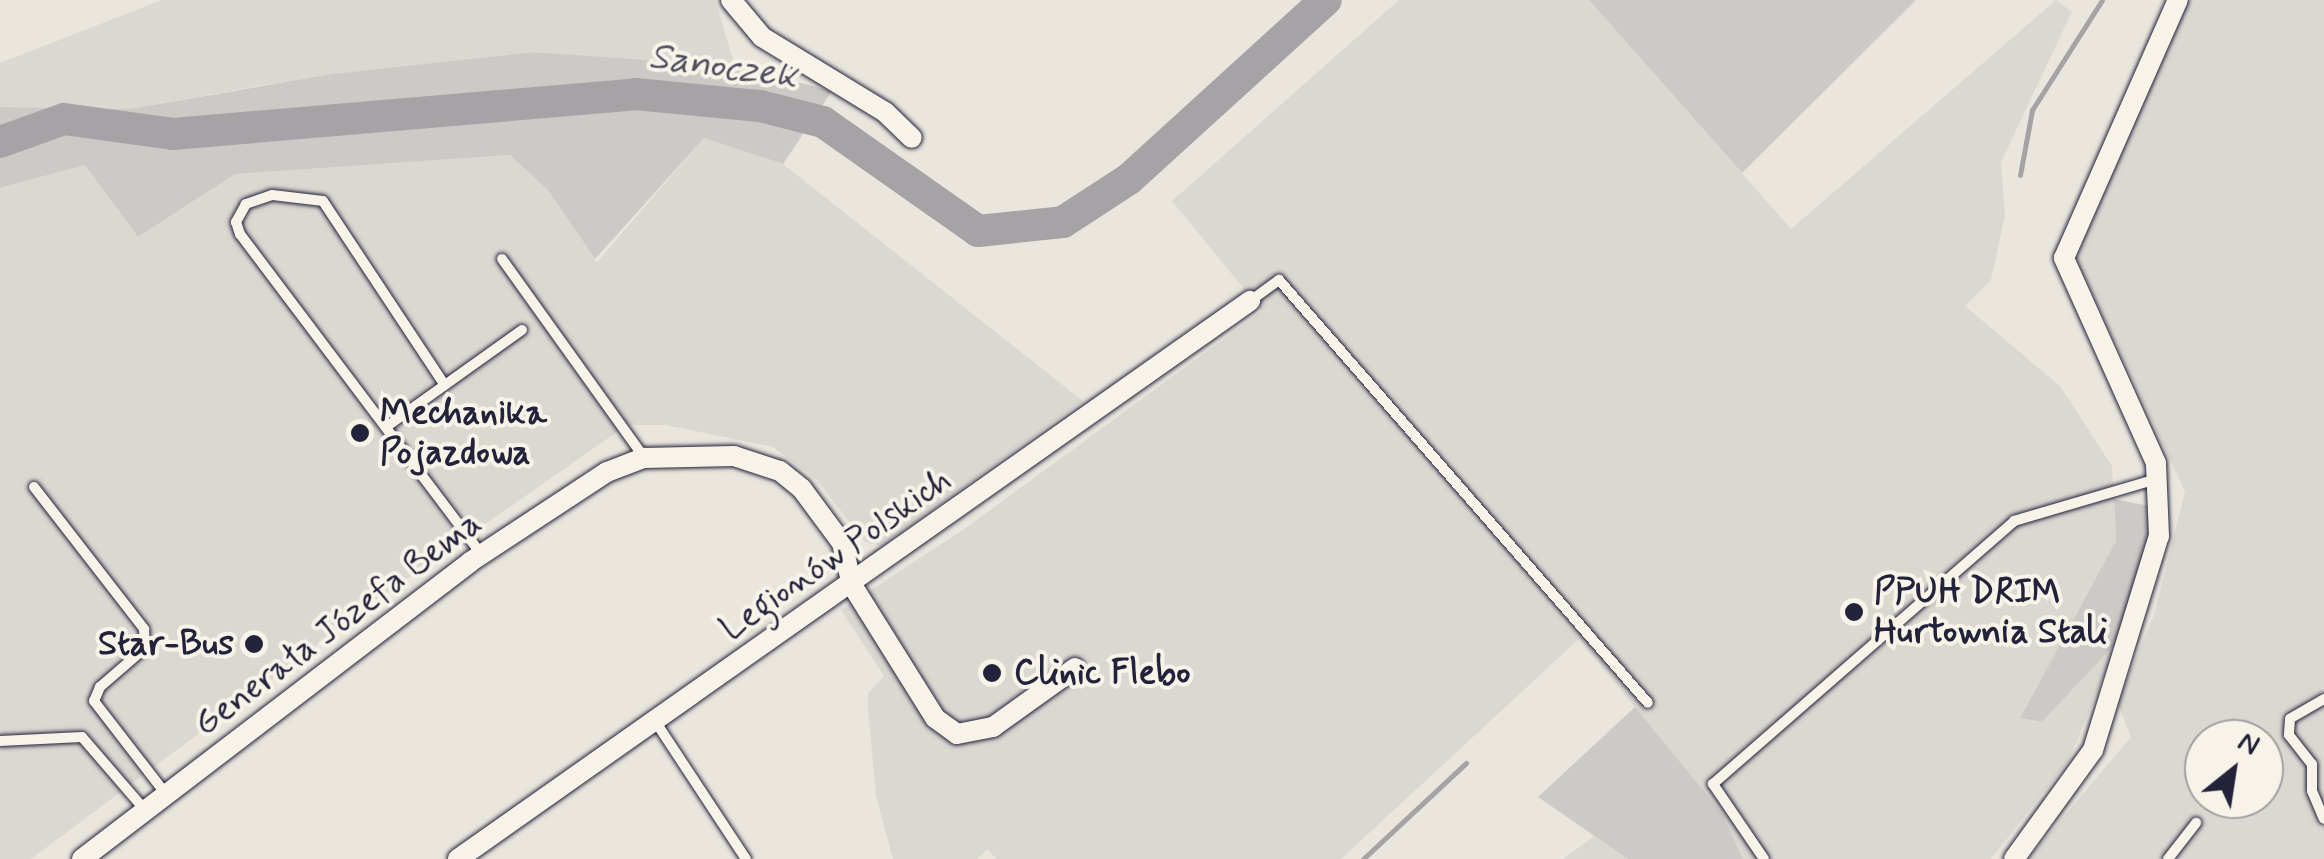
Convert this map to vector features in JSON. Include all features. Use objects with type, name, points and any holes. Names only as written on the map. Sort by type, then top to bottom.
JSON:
[{"type":"street","points":[[731,0],[762,37],[885,112],[912,138]]},
{"type":"street","points":[[2014,859],[2078,778],[2106,721],[2158,536],[2158,478],[2140,424],[2064,258],[2178,0]]},
{"type":"street","name":"Legionów Polskich","points":[[458,859],[1250,301]]},
{"type":"street","name":"Generała Józefa Bema","points":[[82,859],[481,554],[608,472],[644,458],[734,456],[780,471],[802,489],[842,543],[852,585],[935,718],[957,734],[993,727],[1075,668]]},
{"type":"lane","points":[[444,384],[377,274],[323,201],[272,196],[246,204],[236,222],[240,234],[481,554]]},
{"type":"lane","points":[[502,259],[644,458]]},
{"type":"lane","points":[[1250,301],[1279,280],[1648,703]]},
{"type":"lane","points":[[386,427],[522,330]]},
{"type":"lane","points":[[1764,859],[1713,784],[2014,521],[2158,478]]},
{"type":"lane","points":[[34,487],[144,629],[145,648],[100,687],[94,702],[167,794]]},
{"type":"lane","points":[[2324,699],[2290,720],[2289,736],[2324,784]]},
{"type":"lane","points":[[654,720],[746,859]]},
{"type":"lane","points":[[3,740],[82,738],[145,811]]},
{"type":"lane","points":[[2312,772],[2324,818]]},
{"type":"lane","points":[[2168,859],[2196,823]]},
{"type":"shaded area","points":[[162,0],[715,0],[735,66],[534,52],[264,85],[130,109],[0,107],[0,63]]},
{"type":"shaded area","points":[[1399,0],[1589,0],[1791,229],[2056,0],[2072,12],[2001,162],[2005,215],[1991,280],[1965,306],[2060,386],[2112,466],[2116,541],[2020,718],[2042,722],[2118,641],[2069,760],[1991,859],[1743,859],[1722,813],[1579,639],[1341,859],[996,859],[988,849],[977,859],[893,859],[876,796],[868,708],[868,693],[884,676],[841,610],[967,527],[1262,311],[1172,201]]},
{"type":"shaded area","points":[[1589,0],[1916,0],[1742,173]]},
{"type":"shaded area","points":[[2188,0],[2324,0],[2324,859],[2028,859],[2131,737],[2117,702],[2154,615],[2185,492],[2076,258]]},
{"type":"shaded area","points":[[534,52],[735,66],[832,91],[783,164],[704,138],[595,259],[548,190],[510,155],[235,174],[138,237],[85,165],[0,188],[0,107],[130,109],[333,74]]},
{"type":"shaded area","points":[[704,138],[783,164],[1083,401],[882,546],[865,542],[817,480],[773,447],[666,425],[627,425],[388,592],[31,859],[0,859],[0,188],[85,165],[138,237],[235,174],[511,155],[548,190],[597,262]]},
{"type":"shaded area","points":[[2114,499],[2149,506],[2153,526],[2118,641],[2042,722],[2020,718],[2116,541]]},
{"type":"shaded area","points":[[1635,707],[1722,813],[1743,859],[1628,859],[1538,797]]},
{"type":"shaded area","points":[[1594,836],[1628,859],[1563,859]]},
{"type":"waterway","name":"Sanoczek","points":[[0,142],[64,119],[173,134],[635,94],[760,106],[823,122],[978,231],[1063,222],[1129,179],[1326,0]]},
{"type":"waterway","points":[[2020,175],[2032,110],[2102,0]]},
{"type":"waterway","points":[[1363,859],[1466,763]]},
{"type":"place","name":"Mechanika Pojazdowa","points":[[360,433]]},
{"type":"place","name":"PPUH DRIM Hurtownia Stali","points":[[1854,612]]},
{"type":"place","name":"Star-Bus","points":[[254,644]]},
{"type":"place","name":"Clinic Flebo","points":[[992,673]]}]
